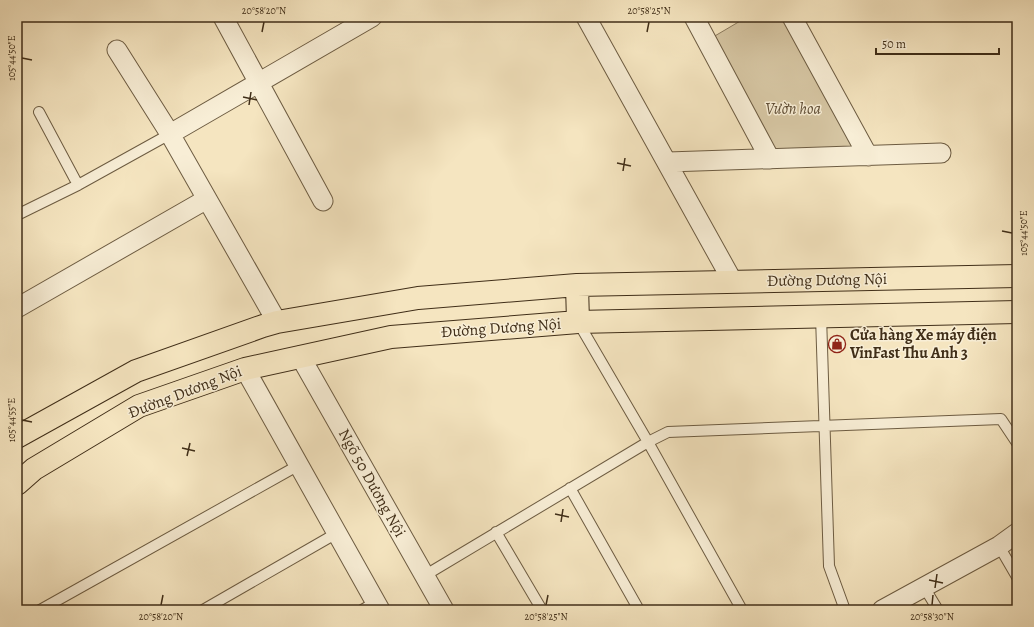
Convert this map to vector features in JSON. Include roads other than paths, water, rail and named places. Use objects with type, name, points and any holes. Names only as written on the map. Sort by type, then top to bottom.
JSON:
[{"type":"main road","name":"Đường Dương Nội","points":[[17,437],[136,371],[276,322],[418,298],[577,285],[1017,276]]},
{"type":"main road","points":[[577,285],[578,322]]},
{"type":"main road","name":"Đường Dương Nội","points":[[17,484],[34,469],[139,406],[245,369],[391,337],[578,322],[1017,312]]},
{"type":"street","points":[[223,17],[323,201]]},
{"type":"street","points":[[170,134],[372,17]]},
{"type":"street","points":[[586,17],[668,162],[733,282]]},
{"type":"street","points":[[694,17],[770,159]]},
{"type":"street","points":[[792,17],[868,156]]},
{"type":"street","points":[[117,50],[170,134],[276,322]]},
{"type":"street","points":[[668,162],[941,153]]},
{"type":"street","points":[[17,308],[207,199]]},
{"type":"street","name":"Ngõ 50 Dương Nội","points":[[300,356],[444,610]]},
{"type":"street","points":[[245,369],[337,533],[373,607]]},
{"type":"street","points":[[882,610],[999,546],[1017,533]]},
{"type":"lane","points":[[39,112],[78,185]]},
{"type":"lane","points":[[17,215],[78,185],[170,134]]},
{"type":"lane","points":[[821,316],[829,566],[845,610]]},
{"type":"lane","points":[[578,322],[648,442],[742,610]]},
{"type":"lane","points":[[424,576],[570,488],[648,442],[668,432],[1001,419],[1017,443]]},
{"type":"lane","points":[[40,610],[299,465]]},
{"type":"lane","points":[[570,488],[638,610]]},
{"type":"lane","points":[[496,532],[542,610]]},
{"type":"lane","points":[[203,610],[337,533]]},
{"type":"lane","points":[[999,546],[1017,577]]},
{"type":"lane","points":[[924,587],[938,610]]},
{"type":"place","name":"Cửa hàng Xe máy điện VinFast Thu Anh 3","points":[[837,344]]},
{"type":"park label","name":"Vườn hoa","points":[[793,109]]}]
